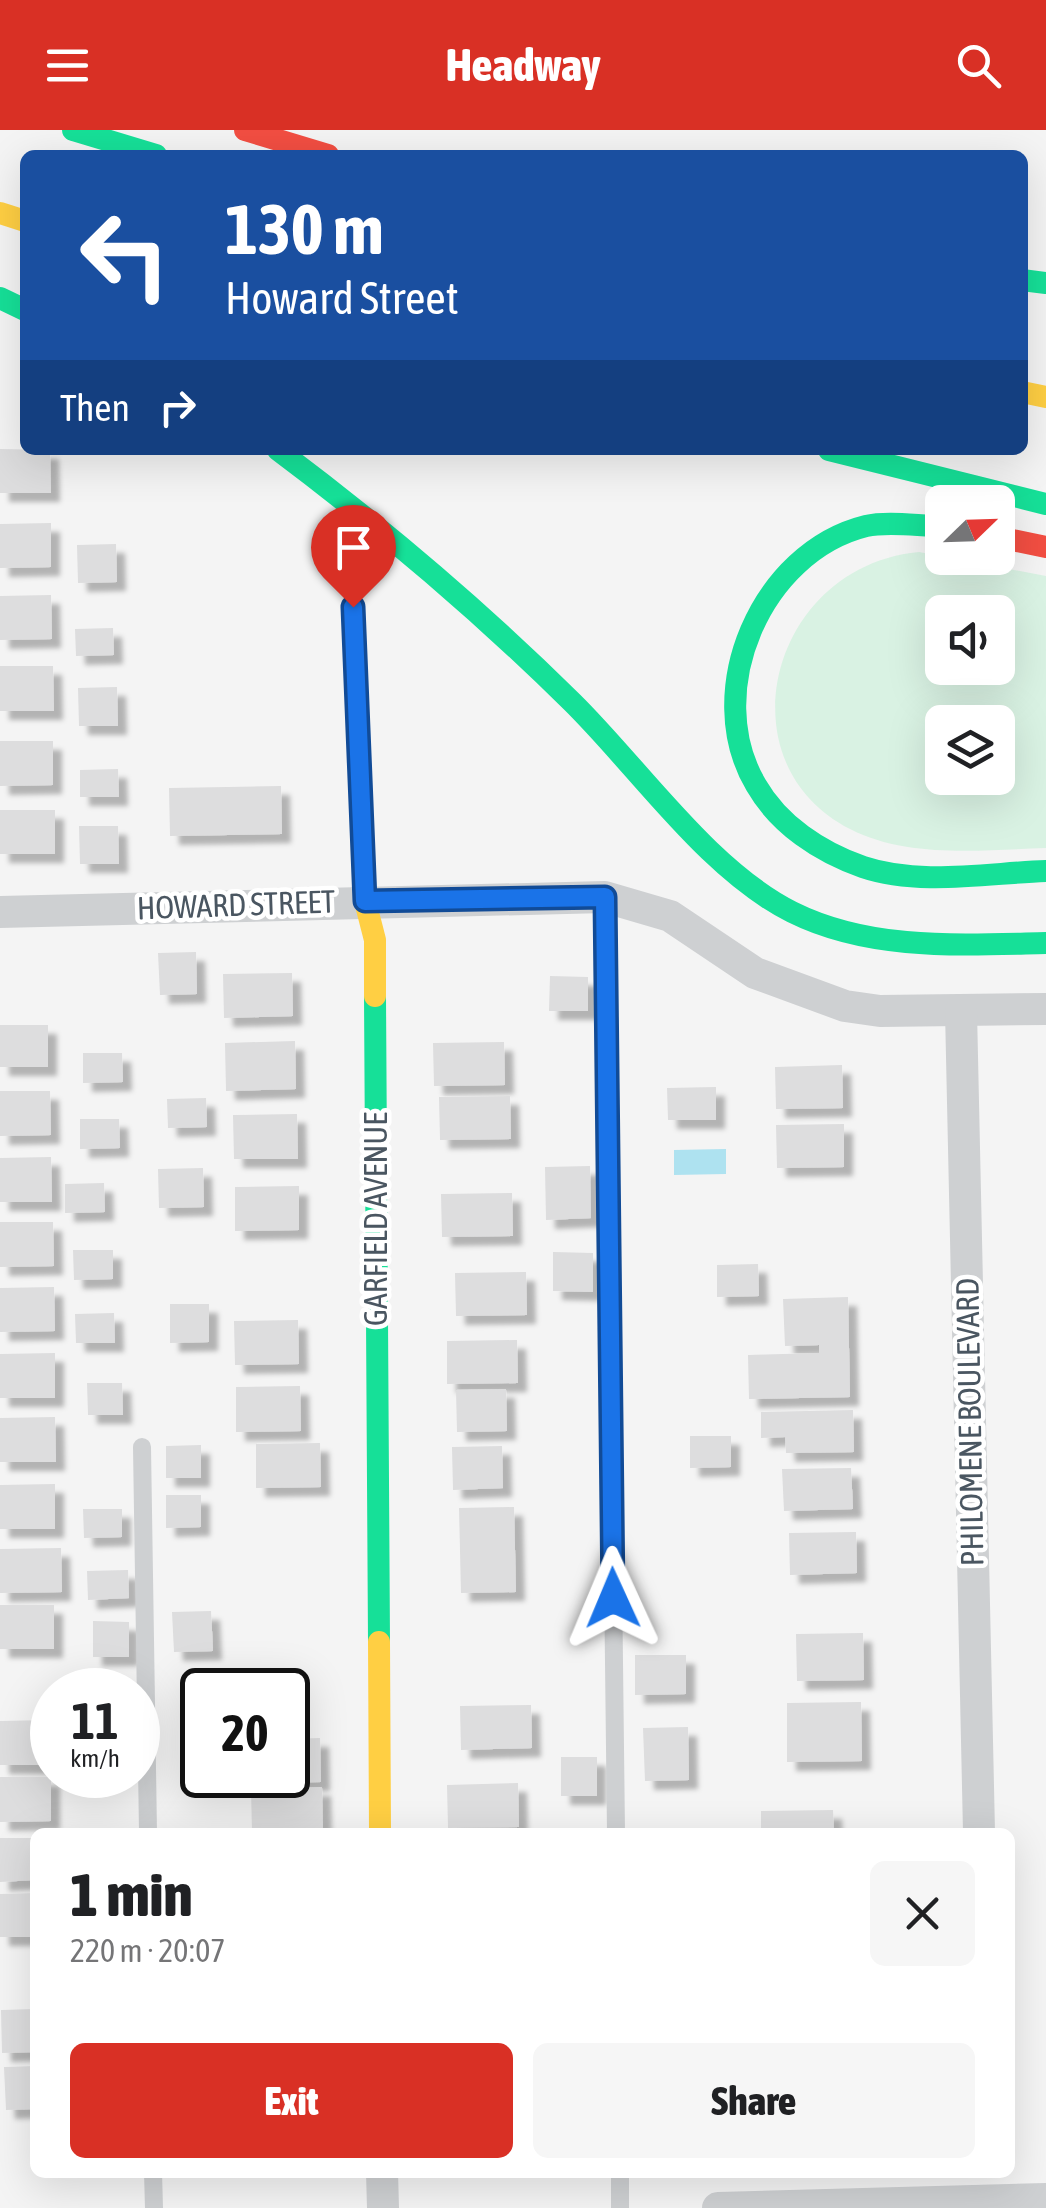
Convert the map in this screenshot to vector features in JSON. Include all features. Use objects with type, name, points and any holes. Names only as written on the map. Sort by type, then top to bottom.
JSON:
[{"type":"main road","points":[[73,130],[139,150]]},
{"type":"main road","points":[[246,130],[312,150]]},
{"type":"main road","points":[[285,455],[377,523],[477,608],[728,863],[790,911],[898,945],[1046,942]]},
{"type":"main road","points":[[848,455],[1046,504]]},
{"type":"main road","points":[[925,523],[912,520],[858,528],[824,542],[795,562],[770,589],[750,620],[736,662],[733,708],[742,752],[762,793],[785,822],[821,849],[862,867],[907,874],[1046,871]]},
{"type":"main road","points":[[1015,541],[1046,547]]},
{"type":"main road","name":"GARFIELD AVENUE","points":[[353,607],[365,901],[374,940],[380,1828]]},
{"type":"street","name":"HOWARD STREET","points":[[0,912],[605,897],[670,916],[755,973],[810,997],[880,1011],[1046,1009]]},
{"type":"street","name":"PHILOMENE BOULEVARD","points":[[962,1011],[978,1828]]},
{"type":"street","points":[[382,2178],[382,2208]]},
{"type":"street","points":[[718,2208],[985,2194],[1046,2199]]},
{"type":"lane","points":[[605,897],[616,1828]]},
{"type":"lane","points":[[142,1447],[148,1828]]},
{"type":"lane","points":[[153,2178],[154,2208]]},
{"type":"lane","points":[[620,2178],[620,2208]]},
{"type":"green space","points":[[919,552],[925,553],[925,575],[1015,575],[1015,570],[1046,576],[1046,848],[972,851],[896,845],[850,829],[810,799],[785,760],[775,716],[780,671],[797,628],[827,592],[868,565]]},
{"type":"water","points":[[726,1149],[726,1174],[674,1175],[674,1150]]},
{"type":"building","points":[[0,449],[20,449],[20,455],[50,455],[51,493],[0,493]]},
{"type":"building","points":[[51,523],[51,567],[0,568],[0,524]]},
{"type":"building","points":[[116,544],[117,582],[78,583],[77,545]]},
{"type":"building","points":[[51,595],[52,639],[0,640],[0,596]]},
{"type":"building","points":[[113,628],[114,655],[76,656],[75,629]]},
{"type":"building","points":[[0,666],[53,666],[54,711],[0,711]]},
{"type":"building","points":[[117,687],[118,726],[79,726],[78,688]]},
{"type":"building","points":[[0,741],[53,741],[53,785],[0,786]]},
{"type":"building","points":[[118,769],[119,797],[80,797],[80,770]]},
{"type":"building","points":[[281,786],[282,834],[170,836],[169,788]]},
{"type":"building","points":[[0,810],[55,810],[55,854],[0,854]]},
{"type":"building","points":[[79,826],[118,826],[119,864],[80,864]]},
{"type":"building","points":[[196,952],[197,994],[160,995],[158,953]]},
{"type":"building","points":[[292,973],[293,1016],[224,1018],[223,974]]},
{"type":"building","points":[[550,976],[588,977],[588,1011],[549,1011]]},
{"type":"building","points":[[0,1025],[48,1025],[48,1067],[0,1067]]},
{"type":"building","points":[[295,1041],[296,1089],[226,1091],[225,1043]]},
{"type":"building","points":[[504,1042],[505,1085],[434,1086],[433,1043]]},
{"type":"building","points":[[83,1053],[122,1053],[123,1082],[83,1083]]},
{"type":"building","points":[[842,1065],[843,1108],[776,1109],[775,1067]]},
{"type":"building","points":[[716,1087],[716,1120],[668,1120],[667,1088]]},
{"type":"building","points":[[0,1091],[50,1091],[51,1135],[0,1136]]},
{"type":"building","points":[[510,1096],[511,1139],[440,1140],[439,1097]]},
{"type":"building","points":[[206,1098],[207,1127],[168,1128],[167,1099]]},
{"type":"building","points":[[297,1114],[298,1159],[234,1159],[233,1115]]},
{"type":"building","points":[[80,1119],[119,1119],[120,1148],[80,1149]]},
{"type":"building","points":[[844,1124],[844,1167],[777,1168],[776,1125]]},
{"type":"building","points":[[51,1157],[52,1202],[0,1202],[0,1158]]},
{"type":"building","points":[[590,1166],[591,1218],[546,1220],[545,1167]]},
{"type":"building","points":[[203,1168],[204,1207],[159,1208],[158,1169]]},
{"type":"building","points":[[104,1183],[105,1212],[65,1213],[65,1184]]},
{"type":"building","points":[[299,1186],[299,1230],[235,1231],[235,1187]]},
{"type":"building","points":[[512,1193],[513,1236],[442,1237],[441,1194]]},
{"type":"building","points":[[0,1222],[53,1222],[54,1266],[0,1267]]},
{"type":"building","points":[[73,1250],[113,1250],[113,1279],[74,1280]]},
{"type":"building","points":[[553,1252],[593,1253],[593,1292],[553,1291]]},
{"type":"building","points":[[758,1264],[759,1296],[717,1297],[717,1265]]},
{"type":"building","points":[[526,1272],[527,1315],[456,1316],[455,1273]]},
{"type":"building","points":[[54,1287],[55,1331],[0,1332],[0,1288]]},
{"type":"building","points":[[848,1297],[850,1397],[749,1399],[748,1355],[819,1353],[819,1345],[785,1346],[783,1299]]},
{"type":"building","points":[[170,1304],[209,1304],[209,1342],[170,1343]]},
{"type":"building","points":[[114,1313],[115,1343],[76,1343],[75,1314]]},
{"type":"building","points":[[298,1320],[299,1364],[235,1365],[234,1321]]},
{"type":"building","points":[[517,1340],[518,1383],[447,1384],[447,1341]]},
{"type":"building","points":[[55,1353],[55,1398],[0,1398],[0,1354]]},
{"type":"building","points":[[87,1383],[122,1383],[123,1415],[88,1415]]},
{"type":"building","points":[[300,1386],[301,1431],[236,1432],[236,1387]]},
{"type":"building","points":[[506,1389],[507,1431],[457,1432],[456,1390]]},
{"type":"building","points":[[853,1410],[854,1452],[786,1453],[785,1437],[761,1438],[761,1412]]},
{"type":"building","points":[[55,1417],[56,1462],[0,1462],[0,1418]]},
{"type":"building","points":[[690,1436],[731,1436],[731,1467],[690,1468]]},
{"type":"building","points":[[320,1443],[321,1487],[256,1488],[256,1444]]},
{"type":"building","points":[[201,1445],[201,1478],[166,1478],[166,1446]]},
{"type":"building","points":[[502,1446],[503,1488],[453,1490],[452,1447]]},
{"type":"building","points":[[851,1468],[853,1509],[784,1511],[782,1469]]},
{"type":"building","points":[[55,1484],[55,1529],[0,1529],[0,1485]]},
{"type":"building","points":[[166,1495],[201,1495],[201,1527],[166,1528]]},
{"type":"building","points":[[514,1507],[516,1592],[461,1593],[459,1508]]},
{"type":"building","points":[[83,1509],[122,1509],[122,1537],[84,1538]]},
{"type":"building","points":[[856,1532],[857,1573],[790,1575],[789,1533]]},
{"type":"building","points":[[61,1548],[62,1592],[0,1593],[0,1549]]},
{"type":"building","points":[[128,1570],[129,1598],[88,1600],[87,1571]]},
{"type":"building","points":[[0,1605],[54,1605],[54,1649],[0,1649]]},
{"type":"building","points":[[211,1611],[213,1651],[174,1652],[172,1612]]},
{"type":"building","points":[[93,1621],[129,1622],[129,1657],[93,1657]]},
{"type":"building","points":[[863,1633],[864,1680],[797,1681],[796,1634]]},
{"type":"building","points":[[635,1655],[686,1655],[686,1694],[635,1695]]},
{"type":"building","points":[[861,1702],[862,1761],[787,1762],[787,1703]]},
{"type":"building","points":[[531,1705],[532,1748],[461,1750],[460,1706]]},
{"type":"building","points":[[30,1720],[30,1765],[0,1765],[0,1721]]},
{"type":"building","points":[[688,1727],[689,1780],[645,1781],[643,1728]]},
{"type":"building","points":[[310,1738],[320,1738],[321,1782],[310,1782]]},
{"type":"building","points":[[561,1757],[597,1757],[597,1796],[561,1796]]},
{"type":"building","points":[[0,1777],[30,1777],[30,1798],[51,1798],[51,1821],[0,1822]]},
{"type":"building","points":[[518,1783],[519,1827],[448,1828],[447,1785]]},
{"type":"building","points":[[310,1787],[322,1787],[323,1828],[252,1828],[251,1798],[310,1798]]},
{"type":"building","points":[[833,1810],[834,1828],[761,1828],[761,1811]]},
{"type":"building","points":[[0,1838],[30,1838],[30,1880],[0,1882]]},
{"type":"building","points":[[30,1893],[30,1937],[0,1937],[0,1894]]},
{"type":"building","points":[[30,2009],[30,2052],[2,2053],[1,2010]]},
{"type":"building","points":[[30,2066],[30,2109],[6,2110],[4,2067]]},
{"type":"traffic: fast","points":[[73,130],[139,150]]},
{"type":"traffic: fast","points":[[1028,281],[1046,283]]},
{"type":"traffic: fast","points":[[0,298],[20,308]]},
{"type":"traffic: fast","points":[[285,455],[355,509],[502,635],[572,702],[703,844],[761,894],[792,912],[853,934],[916,943],[1046,943]]},
{"type":"traffic: fast","points":[[849,455],[1046,504]]},
{"type":"traffic: fast","points":[[925,525],[866,526],[829,541],[797,564],[771,595],[751,630],[739,669],[735,709],[741,748],[756,785],[776,813],[816,845],[847,861],[907,876],[1046,871]]},
{"type":"traffic: fast","points":[[375,996],[379,1642]]},
{"type":"traffic: slow","points":[[0,213],[20,219]]},
{"type":"traffic: slow","points":[[1028,393],[1046,397]]},
{"type":"traffic: slow","points":[[353,607],[365,901],[375,940],[375,996]]},
{"type":"traffic: slow","points":[[379,1642],[380,1828]]},
{"type":"traffic: jam","points":[[245,130],[311,150]]},
{"type":"traffic: jam","points":[[1015,541],[1046,547]]},
{"type":"route","points":[[353,607],[365,901],[605,897],[613,1598]]}]
